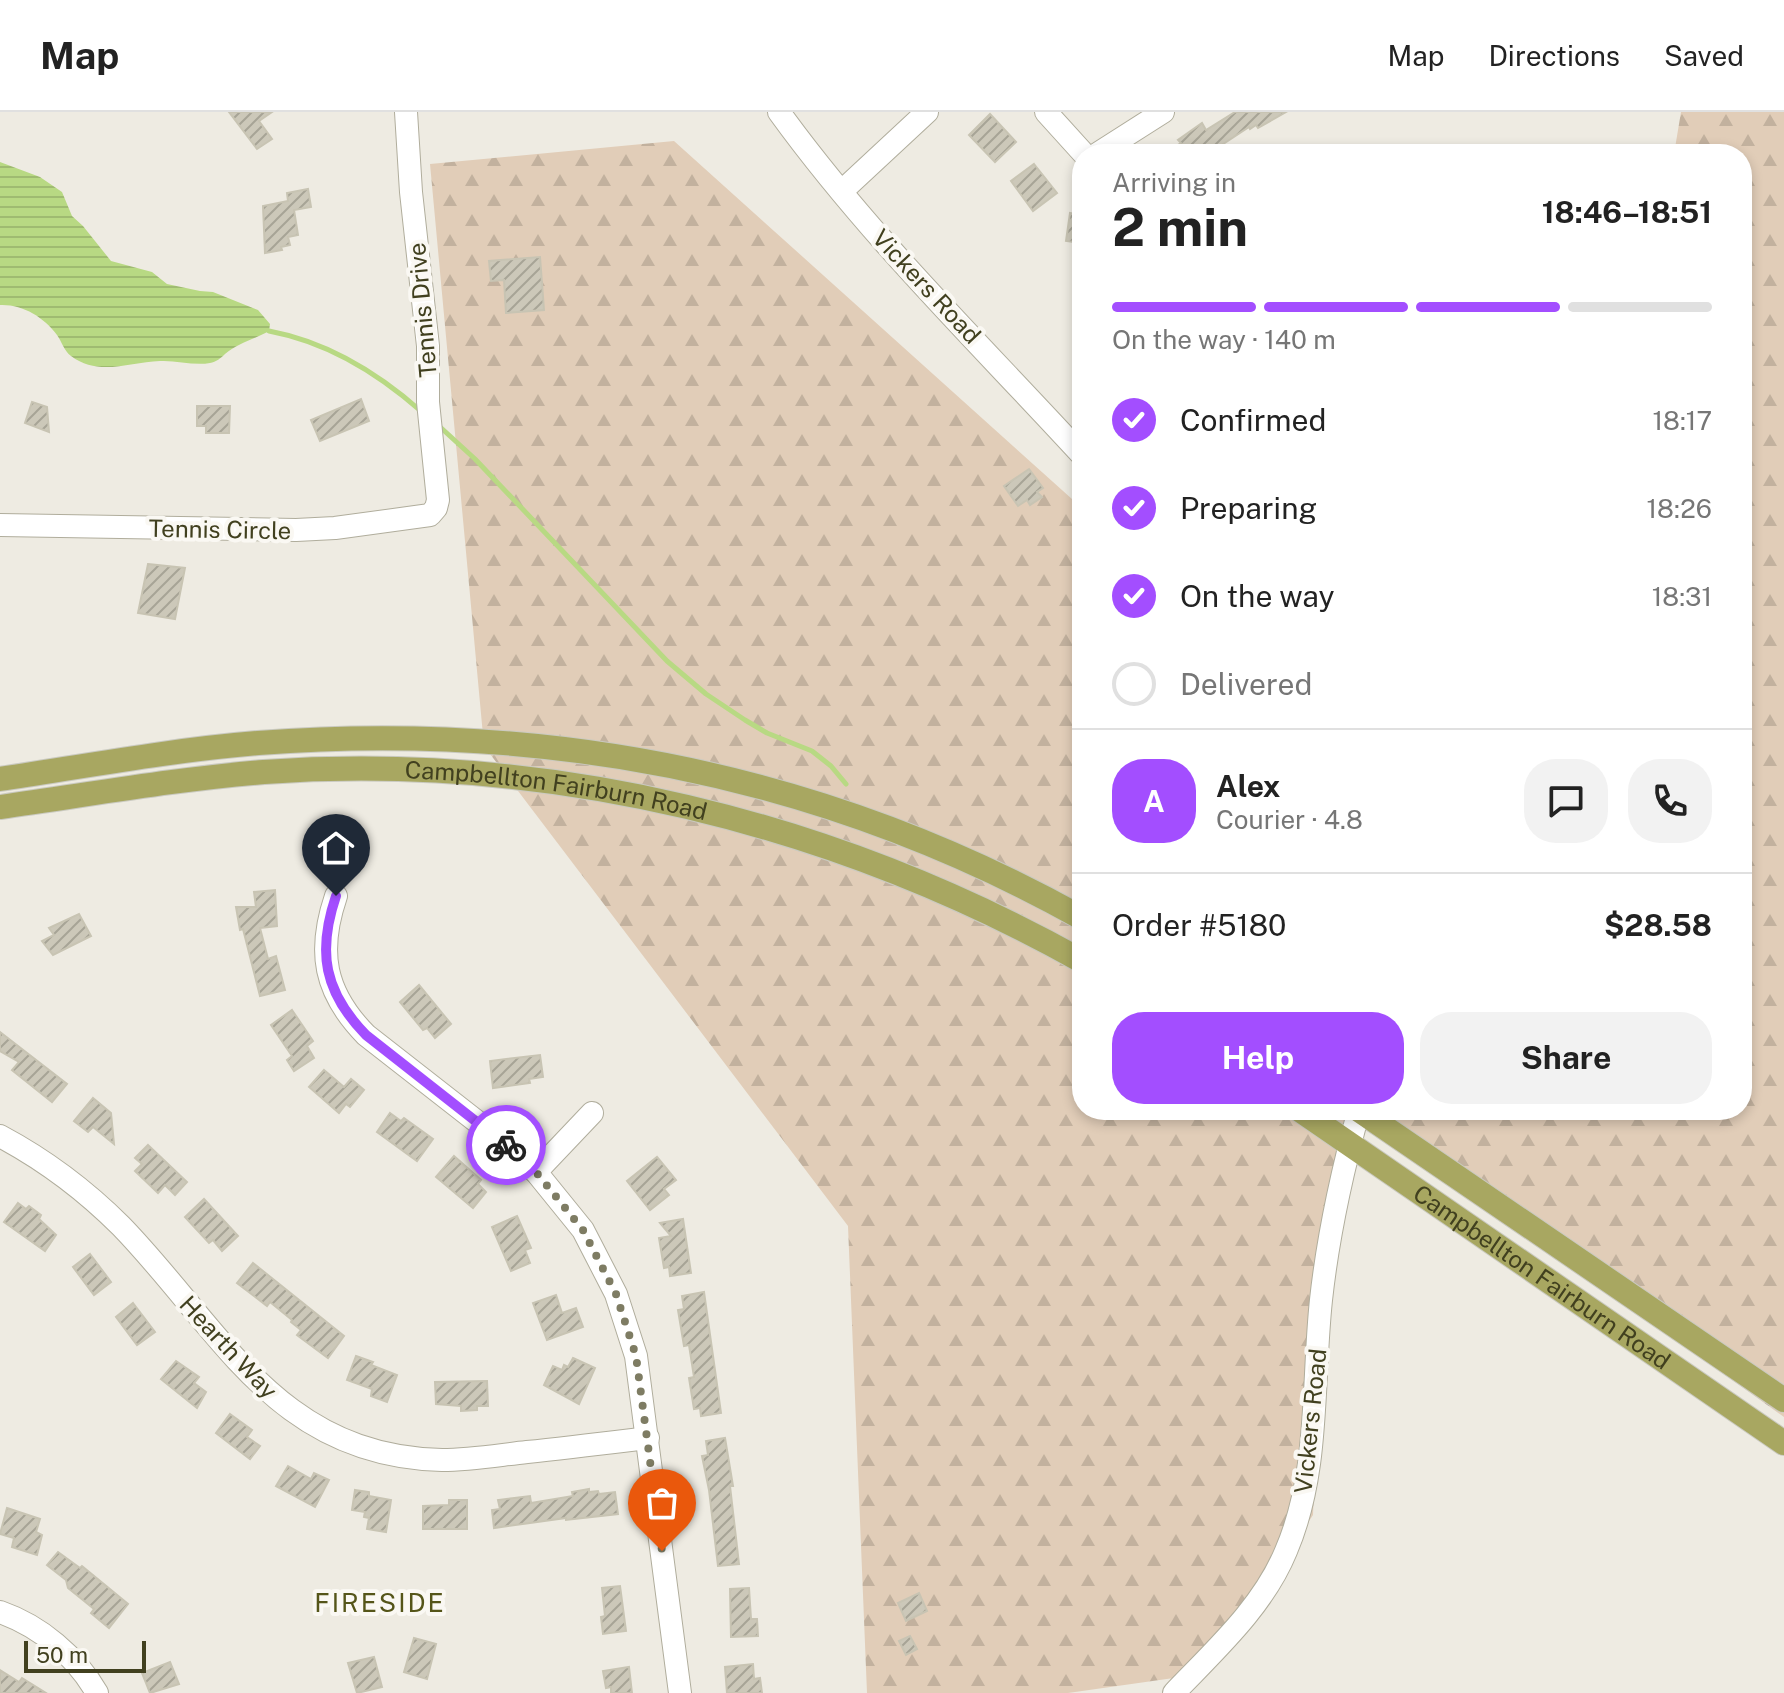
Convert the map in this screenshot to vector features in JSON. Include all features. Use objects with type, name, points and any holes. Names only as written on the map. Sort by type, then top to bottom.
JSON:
[{"type":"main road","name":"Campbellton Fairburn Road","points":[[0,779],[199,749],[316,740],[463,741],[592,753],[696,770],[828,805],[976,863],[1072,913]]},
{"type":"main road","name":"Campbellton Fairburn Road","points":[[0,807],[261,773],[312,770],[453,772],[573,784],[700,809],[846,852],[992,913],[1072,956]]},
{"type":"main road","name":"Campbellton Fairburn Road","points":[[1314,1120],[1784,1443]]},
{"type":"main road","name":"Campbellton Fairburn Road","points":[[1374,1120],[1784,1400]]},
{"type":"street","name":"Tennis Drive","points":[[406,112],[411,192],[428,346],[428,402],[438,500],[436,508]]},
{"type":"street","name":"Vickers Road","points":[[779,112],[876,232],[1072,444]]},
{"type":"street","points":[[842,191],[927,112]]},
{"type":"street","points":[[1046,112],[1075,144]]},
{"type":"street","points":[[1113,144],[1163,112]]},
{"type":"street","name":"Tennis Circle","points":[[0,525],[296,530],[421,518],[436,508]]},
{"type":"street","points":[[336,896],[326,924],[325,956],[332,987],[348,1017],[366,1035],[503,1142],[536,1172],[583,1230],[616,1294],[636,1356],[680,1693]]},
{"type":"street","points":[[536,1172],[592,1113]]},
{"type":"street","name":"Vickers Road","points":[[1174,1693],[1241,1622],[1267,1587],[1286,1553],[1301,1512],[1309,1471],[1321,1301],[1328,1249],[1356,1120]]},
{"type":"street","name":"Hearth Way","points":[[0,1136],[78,1186],[122,1227],[255,1381],[291,1411],[328,1432],[385,1453],[441,1460],[648,1438]]},
{"type":"street","points":[[0,1612],[21,1620],[64,1649],[97,1693]]},
{"type":"green space","points":[[1681,112],[1784,112],[1784,1417],[1370,1120],[1752,1120],[1752,144],[1676,144]]},
{"type":"green space","points":[[674,141],[1072,499],[1072,1120],[1362,1120],[1319,1354],[1313,1515],[1209,1673],[1068,1693],[867,1693],[848,1226],[484,746],[430,164]]},
{"type":"shaded area","points":[[0,162],[40,177],[62,192],[72,216],[111,261],[152,272],[167,284],[213,292],[258,310],[270,324],[269,331],[210,363],[160,361],[103,367],[92,366],[71,356],[52,329],[39,317],[24,309],[0,305]]},
{"type":"building","points":[[229,112],[272,112],[259,121],[272,139],[257,149]]},
{"type":"building","points":[[1235,112],[1286,112],[1258,128],[1256,125],[1249,127],[1223,144],[1179,144],[1178,140],[1202,123],[1206,130]]},
{"type":"building","points":[[990,114],[1016,142],[995,162],[969,135]]},
{"type":"building","points":[[1034,164],[1057,193],[1033,211],[1011,181]]},
{"type":"building","points":[[308,189],[311,207],[294,210],[298,235],[288,237],[290,245],[281,247],[282,250],[265,253],[263,206],[288,201],[287,193]]},
{"type":"building","points":[[1070,213],[1072,213],[1072,242],[1066,241]]},
{"type":"building","points":[[540,257],[544,310],[506,313],[504,280],[491,281],[489,261]]},
{"type":"building","points":[[361,399],[369,421],[320,441],[311,420]]},
{"type":"building","points":[[32,402],[47,407],[49,432],[25,423]]},
{"type":"building","points":[[197,406],[230,406],[229,433],[206,433],[206,426],[197,426]]},
{"type":"building","points":[[1029,469],[1043,488],[1037,492],[1042,497],[1030,505],[1027,500],[1018,506],[1004,486]]},
{"type":"building","points":[[148,564],[185,568],[175,619],[138,613]]},
{"type":"building","points":[[275,890],[277,926],[260,928],[268,959],[276,956],[285,990],[260,996],[236,907],[256,907],[254,892]]},
{"type":"building","points":[[79,914],[91,936],[53,955],[42,941],[54,935],[49,928]]},
{"type":"building","points":[[419,985],[451,1024],[435,1038],[427,1028],[423,1030],[400,1002]]},
{"type":"building","points":[[292,1010],[313,1041],[307,1046],[314,1058],[294,1071],[287,1060],[292,1056],[271,1025]]},
{"type":"building","points":[[0,1032],[67,1084],[52,1102],[12,1070],[19,1062],[0,1051]]},
{"type":"building","points":[[540,1055],[543,1077],[529,1079],[530,1083],[493,1088],[490,1061]]},
{"type":"building","points":[[324,1070],[344,1087],[351,1079],[364,1090],[350,1107],[346,1104],[339,1113],[309,1087]]},
{"type":"building","points":[[93,1098],[111,1113],[114,1144],[93,1127],[88,1132],[74,1121]]},
{"type":"building","points":[[390,1113],[401,1121],[404,1118],[433,1139],[417,1161],[377,1132]]},
{"type":"building","points":[[148,1145],[187,1182],[175,1195],[165,1185],[158,1193],[135,1171],[142,1164],[135,1158]]},
{"type":"building","points":[[454,1156],[481,1180],[478,1184],[486,1192],[473,1208],[436,1177]]},
{"type":"building","points":[[657,1157],[676,1180],[664,1189],[669,1195],[650,1210],[627,1181]]},
{"type":"building","points":[[204,1199],[238,1236],[222,1251],[213,1240],[209,1243],[185,1217]]},
{"type":"building","points":[[18,1203],[26,1209],[29,1206],[41,1215],[39,1219],[56,1235],[45,1251],[4,1222]]},
{"type":"building","points":[[517,1216],[531,1248],[525,1250],[530,1263],[511,1271],[492,1227]]},
{"type":"building","points":[[683,1219],[691,1273],[670,1276],[669,1267],[664,1268],[659,1238],[671,1236],[660,1223]]},
{"type":"building","points":[[90,1254],[111,1282],[94,1295],[73,1267]]},
{"type":"building","points":[[253,1263],[344,1336],[328,1358],[297,1335],[301,1330],[292,1320],[270,1302],[267,1306],[237,1283]]},
{"type":"building","points":[[704,1292],[721,1413],[701,1416],[700,1408],[694,1409],[689,1378],[694,1377],[689,1345],[684,1346],[678,1310],[684,1309],[682,1296]]},
{"type":"building","points":[[556,1295],[562,1313],[576,1308],[583,1327],[547,1340],[533,1303]]},
{"type":"building","points":[[133,1303],[155,1332],[137,1345],[116,1317]]},
{"type":"building","points":[[356,1356],[397,1375],[387,1402],[371,1396],[372,1389],[347,1380]]},
{"type":"building","points":[[573,1358],[595,1368],[579,1404],[544,1385],[553,1366],[562,1370]]},
{"type":"building","points":[[176,1361],[199,1377],[194,1383],[206,1392],[197,1408],[161,1379]]},
{"type":"building","points":[[487,1381],[488,1406],[461,1411],[461,1406],[436,1404],[435,1382]]},
{"type":"building","points":[[230,1414],[252,1430],[247,1437],[260,1446],[250,1459],[216,1433]]},
{"type":"building","points":[[725,1438],[733,1486],[730,1486],[739,1564],[718,1566],[702,1456],[708,1455],[706,1441]]},
{"type":"building","points":[[288,1466],[311,1479],[314,1473],[329,1480],[315,1507],[276,1486]]},
{"type":"building","points":[[589,1489],[589,1492],[598,1491],[599,1494],[615,1492],[618,1514],[494,1528],[492,1510],[500,1509],[498,1500],[530,1496],[531,1503],[573,1496],[572,1492]]},
{"type":"building","points":[[355,1490],[391,1500],[386,1532],[367,1529],[369,1518],[364,1517],[365,1512],[352,1510]]},
{"type":"building","points":[[449,1500],[467,1500],[467,1529],[423,1529],[423,1506],[449,1505]]},
{"type":"building","points":[[7,1508],[40,1519],[36,1532],[42,1535],[37,1555],[12,1547],[14,1538],[0,1534]]},
{"type":"building","points":[[58,1552],[80,1568],[82,1566],[128,1604],[109,1628],[91,1613],[94,1609],[68,1588],[66,1580],[47,1565]]},
{"type":"building","points":[[620,1586],[626,1631],[603,1634],[602,1588]]},
{"type":"building","points":[[749,1588],[751,1619],[757,1619],[758,1636],[731,1637],[730,1589]]},
{"type":"building","points":[[919,1593],[927,1611],[906,1621],[898,1603]]},
{"type":"building","points":[[910,1636],[917,1649],[906,1655],[899,1641]]},
{"type":"building","points":[[414,1638],[436,1644],[427,1679],[404,1672]]},
{"type":"building","points":[[374,1657],[382,1687],[357,1693],[348,1663]]},
{"type":"building","points":[[170,1662],[179,1684],[150,1693],[142,1673]]},
{"type":"building","points":[[753,1664],[754,1679],[760,1678],[762,1693],[727,1693],[725,1667]]},
{"type":"building","points":[[629,1667],[632,1693],[611,1693],[611,1687],[606,1688],[603,1671]]},
{"type":"building","points":[[0,1670],[19,1682],[22,1678],[46,1693],[0,1693]]},
{"type":"waterway","points":[[269,331],[312,343],[351,361],[388,384],[422,412]]},
{"type":"waterway","points":[[439,426],[475,459],[667,661],[706,694],[745,720],[767,733],[812,751],[831,766],[846,784]]},
{"type":"way so far","points":[[506,1145],[536,1172],[583,1230],[616,1294],[636,1356],[662,1551]]},
{"type":"district","name":"FIRESIDE","points":[[380,1602]]},
{"type":"route","points":[[336,896],[326,924],[325,956],[332,987],[348,1017],[366,1035],[506,1145]]}]
